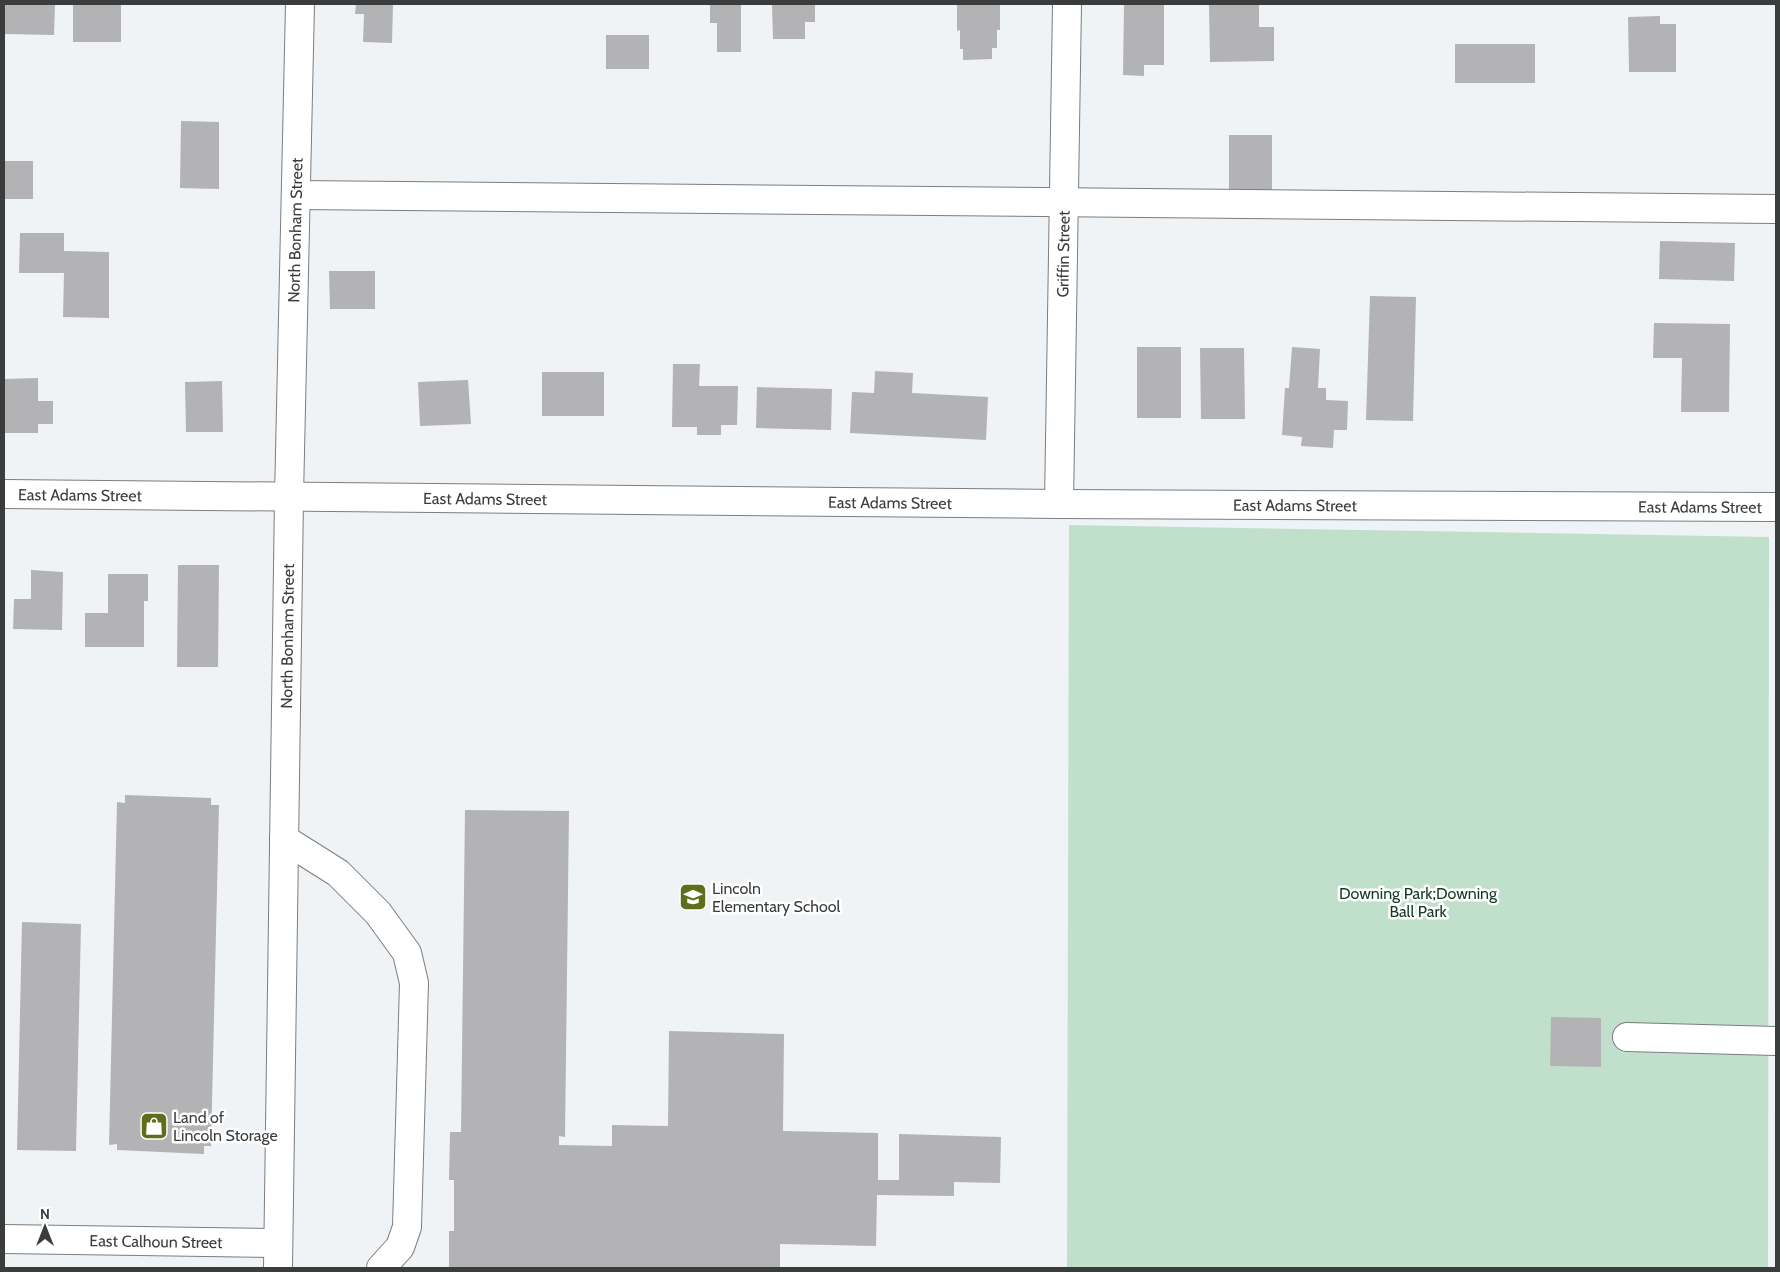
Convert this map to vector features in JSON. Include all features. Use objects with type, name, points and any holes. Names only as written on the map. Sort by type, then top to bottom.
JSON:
[{"type":"street","name":"North Bonham Street","points":[[278,1256],[289,497],[300,4]]},
{"type":"street","name":"Griffin Street","points":[[1059,504],[1067,4]]},
{"type":"street","points":[[296,194],[1776,208]]},
{"type":"street","name":"East Adams Street","points":[[4,494],[1059,504],[1776,507]]},
{"type":"street","points":[[284,839],[338,873],[378,913],[407,953],[409,960],[414,983],[407,1227],[400,1247],[382,1268]]},
{"type":"street","points":[[1627,1037],[1776,1041]]},
{"type":"street","name":"East Calhoun Street","points":[[4,1239],[278,1256]]},
{"type":"green space","name":"Downing Park;Downing Ball Park","points":[[1069,525],[1769,537],[1768,1268],[1067,1268]]},
{"type":"building","points":[[4,4],[55,4],[54,35],[4,34]]},
{"type":"building","points":[[73,4],[121,4],[121,42],[73,42]]},
{"type":"building","points":[[356,4],[393,4],[392,43],[363,42],[364,14],[355,14]]},
{"type":"building","points":[[710,4],[741,4],[741,52],[717,52],[717,23],[710,23]]},
{"type":"building","points":[[772,4],[815,4],[815,22],[805,22],[805,39],[773,39]]},
{"type":"building","points":[[957,4],[1000,4],[1000,30],[997,30],[997,48],[992,48],[992,59],[963,60],[963,49],[960,49],[960,30],[957,31]]},
{"type":"building","points":[[1124,4],[1164,4],[1164,65],[1144,65],[1144,76],[1123,75]]},
{"type":"building","points":[[1209,4],[1259,4],[1259,27],[1274,27],[1274,61],[1210,62]]},
{"type":"building","points":[[1660,16],[1660,24],[1676,24],[1676,72],[1629,72],[1628,17]]},
{"type":"building","points":[[606,35],[649,35],[649,69],[606,69]]},
{"type":"building","points":[[1455,44],[1535,44],[1535,83],[1455,83]]},
{"type":"building","points":[[181,121],[219,122],[219,189],[180,188]]},
{"type":"building","points":[[1229,135],[1272,135],[1272,192],[1229,192]]},
{"type":"building","points":[[4,161],[33,161],[33,199],[4,199]]},
{"type":"building","points":[[20,233],[64,233],[64,251],[109,252],[109,318],[63,317],[64,273],[19,273]]},
{"type":"building","points":[[1660,241],[1735,243],[1734,281],[1659,279]]},
{"type":"building","points":[[329,271],[375,271],[375,309],[330,309]]},
{"type":"building","points":[[1370,296],[1416,297],[1413,421],[1366,420]]},
{"type":"building","points":[[1654,323],[1730,324],[1729,412],[1681,412],[1682,358],[1653,358]]},
{"type":"building","points":[[1137,347],[1181,347],[1181,418],[1137,418]]},
{"type":"building","points":[[1292,347],[1320,349],[1318,388],[1326,388],[1326,400],[1348,401],[1347,430],[1334,430],[1333,448],[1301,446],[1302,437],[1282,435],[1285,388],[1289,388]]},
{"type":"building","points":[[1200,348],[1244,348],[1245,419],[1201,419]]},
{"type":"building","points":[[673,364],[700,364],[699,386],[738,386],[737,425],[721,425],[721,435],[697,435],[697,427],[672,427]]},
{"type":"building","points":[[875,371],[913,373],[912,393],[988,397],[986,440],[850,433],[852,392],[874,393]]},
{"type":"building","points":[[542,372],[604,372],[604,416],[542,416]]},
{"type":"building","points":[[38,378],[38,401],[53,401],[53,424],[38,424],[38,433],[4,433],[4,379]]},
{"type":"building","points":[[468,380],[471,424],[420,426],[418,382]]},
{"type":"building","points":[[222,381],[223,432],[186,432],[185,382]]},
{"type":"building","points":[[757,387],[832,389],[831,430],[756,428]]},
{"type":"building","points":[[178,565],[219,565],[218,667],[177,667]]},
{"type":"building","points":[[31,570],[63,572],[62,630],[13,629],[14,599],[31,599]]},
{"type":"building","points":[[108,574],[148,574],[148,601],[144,601],[144,647],[85,647],[85,613],[108,613]]},
{"type":"building","points":[[125,795],[211,798],[211,805],[219,805],[211,1146],[204,1146],[204,1154],[117,1150],[117,1144],[109,1145],[117,802],[125,803]]},
{"type":"building","points":[[465,810],[569,811],[565,1137],[559,1136],[559,1145],[612,1146],[612,1125],[668,1126],[669,1031],[784,1034],[783,1131],[878,1133],[878,1180],[899,1180],[899,1134],[1001,1137],[1000,1183],[954,1182],[954,1196],[877,1195],[876,1246],[780,1244],[780,1268],[449,1268],[449,1231],[454,1231],[454,1180],[449,1180],[450,1132],[461,1132]]},
{"type":"building","points":[[22,922],[81,924],[76,1151],[17,1150]]},
{"type":"building","points":[[1551,1017],[1601,1018],[1601,1067],[1550,1066]]},
{"type":"place","name":"Lincoln Elementary School","points":[[693,897]]},
{"type":"place","name":"Land of Lincoln Storage","points":[[154,1126]]}]
